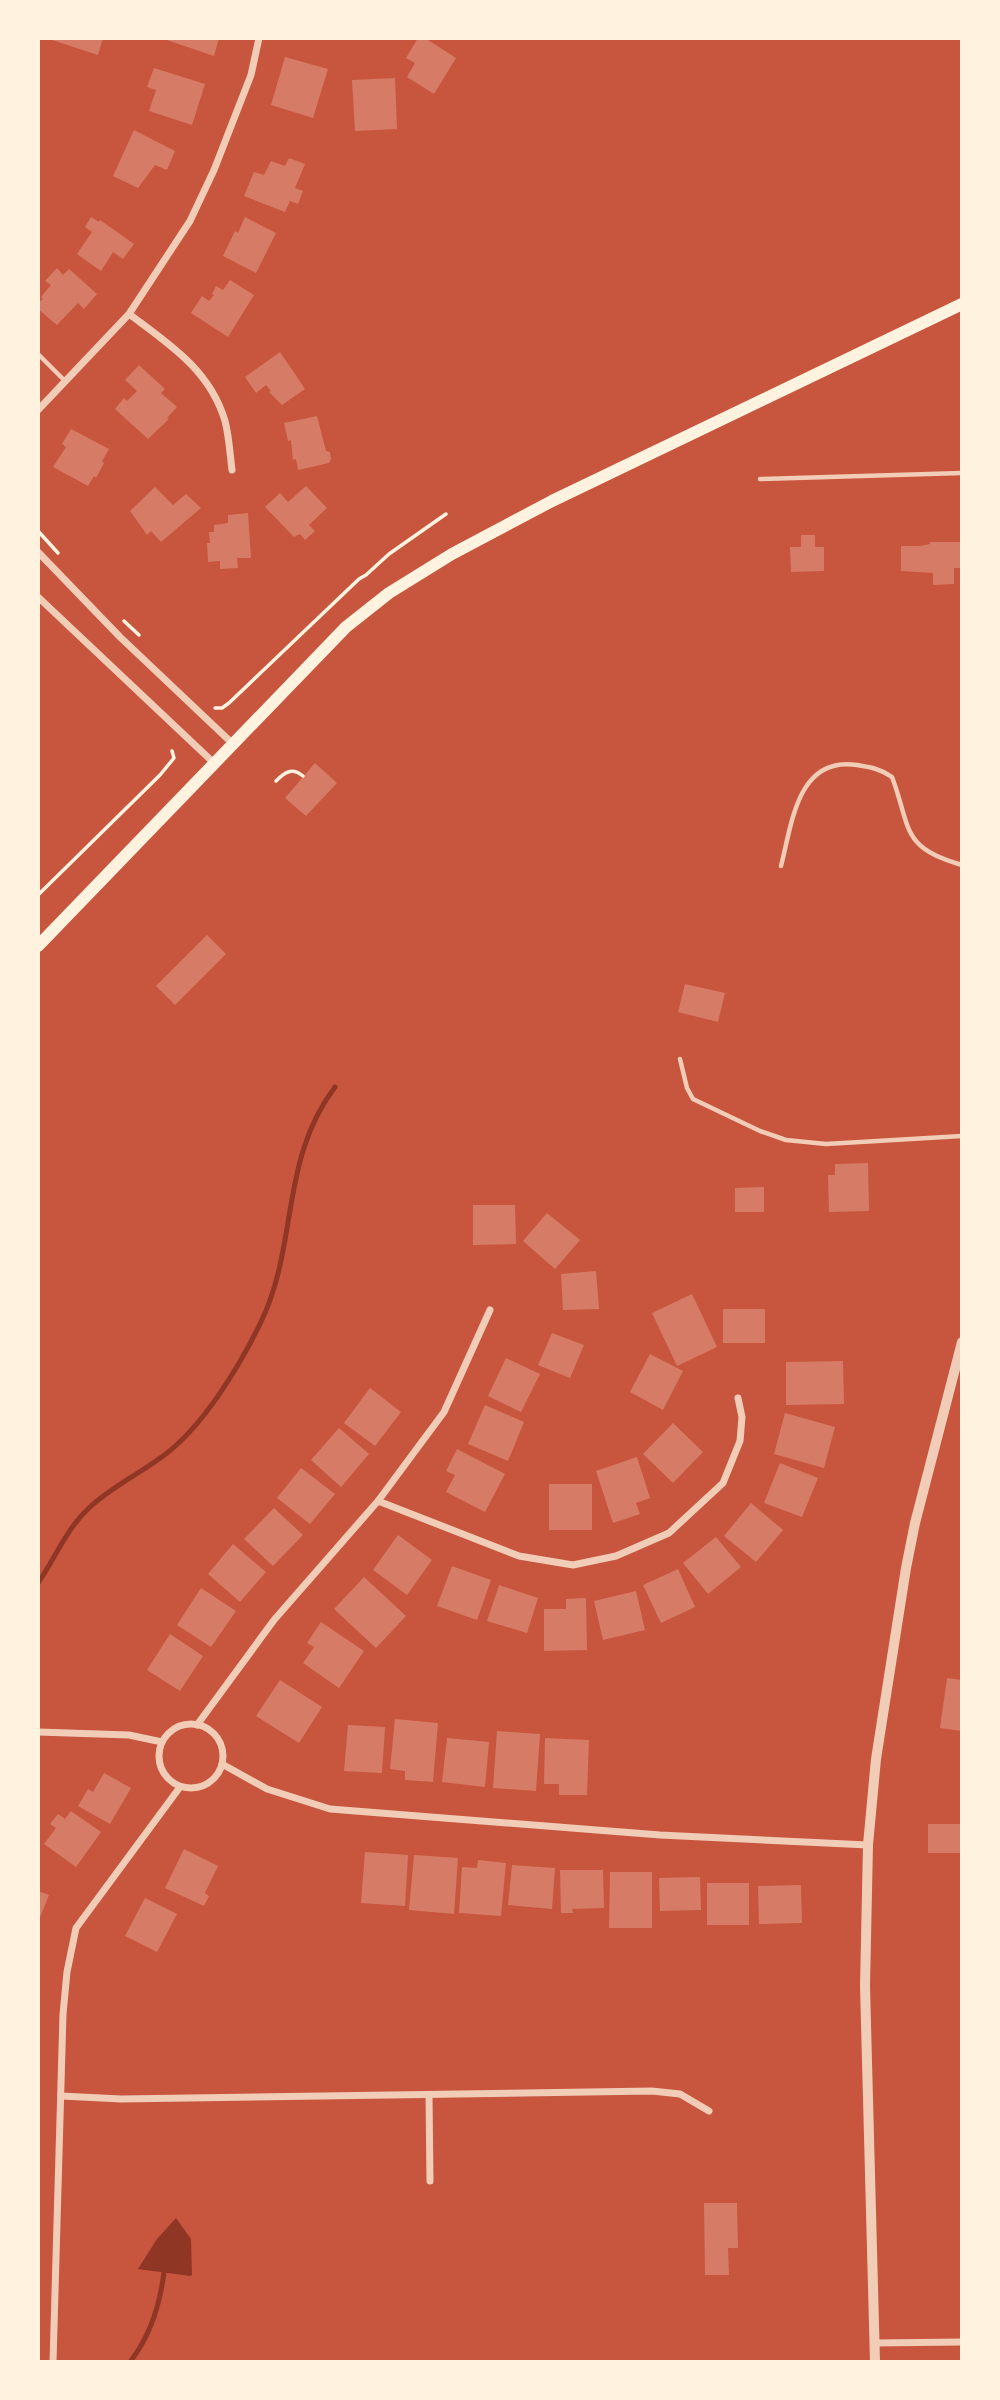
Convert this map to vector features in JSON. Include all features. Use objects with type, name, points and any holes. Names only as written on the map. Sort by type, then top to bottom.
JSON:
[{"type":"main road","points":[[38,946],[346,627],[389,593],[452,554],[552,501],[961,303]]},
{"type":"street","points":[[38,410],[129,314],[190,221],[251,75],[259,38]]},
{"type":"street","points":[[129,314],[179,351],[206,380],[218,401],[226,424],[232,470]]},
{"type":"street","points":[[38,552],[120,637],[233,744]]},
{"type":"street","points":[[38,597],[214,763]]},
{"type":"street","points":[[197,1725],[274,1620],[378,1501],[444,1412],[490,1310]]},
{"type":"street","points":[[875,2361],[865,1986],[868,1845],[876,1759],[906,1568],[961,1342]]},
{"type":"street","points":[[378,1501],[519,1556],[573,1565],[616,1556],[669,1533],[723,1483],[740,1441],[742,1417],[738,1398]]},
{"type":"street","points":[[197,1725],[207,1728],[215,1735],[223,1754],[222,1764],[218,1774],[201,1787],[190,1789],[180,1787],[163,1773],[158,1752],[168,1734],[176,1728],[197,1725]]},
{"type":"street","points":[[38,1732],[129,1735],[162,1742]]},
{"type":"street","points":[[222,1764],[267,1789],[330,1809],[660,1835],[868,1845]]},
{"type":"street","points":[[53,2361],[66,1972],[76,1928],[180,1787]]},
{"type":"street","points":[[61,2096],[135,2099],[652,2091],[680,2094],[709,2112]]},
{"type":"street","points":[[429,2095],[430,2181]]},
{"type":"street","points":[[874,2343],[961,2342]]},
{"type":"lane","points":[[38,354],[66,382]]},
{"type":"lane","points":[[760,479],[961,473]]},
{"type":"lane","points":[[781,866],[800,796],[807,783],[826,768],[852,764],[874,767],[892,777],[904,821],[916,843],[938,857],[961,865]]},
{"type":"lane","points":[[680,1059],[687,1088],[693,1099],[786,1140],[826,1144],[961,1136]]},
{"type":"path","points":[[208,704],[216,709],[229,703],[359,579],[446,514]]},
{"type":"path","points":[[38,531],[61,556]]},
{"type":"path","points":[[118,615],[146,643]]},
{"type":"path","points":[[38,895],[160,775],[174,758],[173,751]]},
{"type":"path","points":[[276,781],[290,771],[297,771],[303,776]]},
{"type":"shaded area","points":[[176,2218],[191,2239],[192,2275],[138,2269],[157,2239]]},
{"type":"building","points":[[46,38],[103,38],[98,55]]},
{"type":"building","points":[[161,38],[219,38],[214,56]]},
{"type":"building","points":[[418,38],[425,38],[456,58],[434,94],[407,77],[415,63],[406,58]]},
{"type":"building","points":[[285,57],[328,69],[313,118],[271,105]]},
{"type":"building","points":[[154,68],[205,84],[192,125],[149,111],[156,90],[147,87]]},
{"type":"building","points":[[395,78],[397,129],[355,131],[352,80]]},
{"type":"building","points":[[134,130],[175,151],[167,170],[155,165],[138,188],[113,176]]},
{"type":"building","points":[[289,158],[305,164],[295,188],[303,191],[298,204],[290,201],[285,212],[244,196],[254,172],[264,175],[271,161],[285,166]]},
{"type":"building","points":[[91,217],[99,222],[100,220],[134,244],[123,259],[113,252],[101,271],[77,254],[92,232],[85,227]]},
{"type":"building","points":[[245,217],[276,233],[256,273],[223,256]]},
{"type":"building","points":[[57,268],[63,275],[69,269],[97,294],[84,309],[78,303],[57,325],[38,309],[38,303],[51,285],[45,281]]},
{"type":"building","points":[[230,280],[254,295],[228,337],[191,313],[202,296],[209,301],[216,286],[223,290]]},
{"type":"building","points":[[280,352],[305,389],[282,405],[266,385],[256,393],[245,377]]},
{"type":"building","points":[[139,365],[165,389],[161,393],[177,407],[167,418],[169,419],[148,439],[115,409],[124,398],[127,401],[137,391],[125,380]]},
{"type":"building","points":[[317,416],[326,451],[330,452],[331,459],[329,463],[298,470],[284,423]]},
{"type":"building","points":[[71,429],[109,449],[96,478],[94,476],[88,486],[53,467],[66,447],[62,444]]},
{"type":"building","points":[[306,486],[327,508],[309,525],[315,531],[305,540],[300,534],[294,537],[265,507],[280,493],[288,502]]},
{"type":"building","points":[[155,487],[173,505],[186,494],[201,508],[161,542],[151,531],[147,535],[130,511]]},
{"type":"building","points":[[248,513],[251,558],[237,558],[238,568],[220,569],[220,561],[208,562],[207,543],[210,543],[209,532],[214,532],[214,525],[228,523],[228,515]]},
{"type":"building","points":[[801,535],[815,535],[815,547],[824,547],[824,571],[791,572],[790,547],[801,547]]},
{"type":"building","points":[[930,542],[960,542],[960,568],[954,568],[954,584],[933,585],[933,573],[901,571],[901,546],[920,546]]},
{"type":"building","points":[[315,763],[337,783],[306,816],[285,798]]},
{"type":"building","points":[[207,935],[226,954],[175,1005],[156,986]]},
{"type":"building","points":[[685,984],[725,993],[718,1022],[678,1012]]},
{"type":"building","points":[[868,1163],[869,1211],[829,1212],[828,1175],[835,1175],[835,1164]]},
{"type":"building","points":[[764,1187],[764,1212],[735,1212],[735,1188]]},
{"type":"building","points":[[473,1205],[515,1205],[516,1244],[473,1245]]},
{"type":"building","points":[[547,1213],[580,1240],[555,1269],[523,1241]]},
{"type":"building","points":[[596,1271],[599,1309],[563,1310],[561,1274]]},
{"type":"building","points":[[692,1294],[717,1347],[677,1366],[652,1313]]},
{"type":"building","points":[[723,1309],[765,1309],[765,1343],[723,1343]]},
{"type":"building","points":[[552,1333],[584,1345],[570,1378],[538,1365]]},
{"type":"building","points":[[650,1354],[683,1371],[663,1410],[630,1392]]},
{"type":"building","points":[[506,1358],[540,1374],[521,1412],[488,1396]]},
{"type":"building","points":[[843,1361],[844,1404],[786,1405],[786,1362]]},
{"type":"building","points":[[370,1388],[401,1412],[375,1446],[344,1423]]},
{"type":"building","points":[[485,1405],[524,1422],[508,1461],[468,1444]]},
{"type":"building","points":[[785,1413],[835,1427],[824,1468],[774,1454]]},
{"type":"building","points":[[673,1423],[703,1452],[673,1483],[643,1454]]},
{"type":"building","points":[[339,1428],[369,1454],[341,1487],[311,1460]]},
{"type":"building","points":[[457,1449],[505,1474],[485,1512],[446,1492],[455,1475],[446,1471]]},
{"type":"building","points":[[637,1457],[650,1498],[636,1503],[640,1514],[613,1523],[596,1471]]},
{"type":"building","points":[[780,1463],[818,1478],[802,1517],[764,1503]]},
{"type":"building","points":[[301,1468],[335,1494],[310,1524],[277,1498]]},
{"type":"building","points":[[549,1484],[592,1484],[592,1530],[549,1530]]},
{"type":"building","points":[[751,1503],[783,1530],[756,1562],[724,1536]]},
{"type":"building","points":[[274,1508],[303,1535],[273,1566],[244,1539]]},
{"type":"building","points":[[398,1535],[432,1560],[407,1595],[373,1570]]},
{"type":"building","points":[[716,1537],[741,1567],[708,1594],[683,1563]]},
{"type":"building","points":[[233,1544],[266,1572],[240,1602],[208,1574]]},
{"type":"building","points":[[452,1566],[491,1580],[477,1620],[437,1606]]},
{"type":"building","points":[[678,1569],[695,1607],[661,1623],[643,1585]]},
{"type":"building","points":[[364,1577],[406,1616],[376,1648],[334,1609]]},
{"type":"building","points":[[499,1585],[538,1598],[527,1633],[487,1621]]},
{"type":"building","points":[[201,1588],[236,1611],[211,1647],[177,1625]]},
{"type":"building","points":[[636,1591],[645,1630],[603,1640],[594,1601]]},
{"type":"building","points":[[586,1598],[587,1650],[544,1651],[544,1609],[566,1609],[566,1599]]},
{"type":"building","points":[[321,1622],[364,1651],[339,1688],[303,1663],[314,1647],[307,1643]]},
{"type":"building","points":[[170,1634],[203,1656],[180,1691],[147,1670]]},
{"type":"building","points":[[947,1678],[962,1680],[962,1731],[940,1728]]},
{"type":"building","points":[[280,1680],[322,1707],[299,1743],[256,1716]]},
{"type":"building","points":[[395,1719],[438,1723],[433,1782],[405,1780],[405,1771],[390,1769]]},
{"type":"building","points":[[348,1725],[385,1727],[382,1773],[344,1771]]},
{"type":"building","points":[[497,1731],[540,1734],[536,1791],[493,1788]]},
{"type":"building","points":[[447,1738],[489,1742],[485,1787],[442,1782]]},
{"type":"building","points":[[545,1738],[589,1740],[587,1795],[559,1795],[559,1784],[544,1784]]},
{"type":"building","points":[[104,1773],[131,1788],[110,1824],[78,1806],[88,1789],[93,1792]]},
{"type":"building","points":[[71,1811],[101,1832],[76,1867],[44,1844],[56,1828],[50,1824],[58,1814],[65,1819]]},
{"type":"building","points":[[928,1824],[961,1824],[961,1853],[928,1853]]},
{"type":"building","points":[[184,1849],[218,1866],[205,1893],[209,1896],[204,1906],[165,1888]]},
{"type":"building","points":[[365,1852],[408,1855],[405,1906],[361,1903]]},
{"type":"building","points":[[414,1855],[458,1858],[454,1914],[409,1910]]},
{"type":"building","points":[[478,1860],[506,1863],[501,1916],[459,1913],[462,1867],[477,1868]]},
{"type":"building","points":[[512,1865],[555,1868],[552,1909],[508,1905]]},
{"type":"building","points":[[560,1870],[603,1870],[604,1908],[572,1909],[573,1913],[561,1913]]},
{"type":"building","points":[[610,1872],[652,1872],[652,1928],[609,1928]]},
{"type":"building","points":[[700,1877],[701,1910],[660,1911],[659,1878]]},
{"type":"building","points":[[707,1883],[749,1883],[749,1925],[707,1925]]},
{"type":"building","points":[[801,1885],[802,1923],[759,1924],[758,1886]]},
{"type":"building","points":[[38,1891],[49,1895],[39,1920],[38,1920]]},
{"type":"building","points":[[145,1898],[177,1914],[157,1952],[125,1936]]},
{"type":"building","points":[[704,2203],[737,2203],[738,2248],[728,2248],[729,2275],[705,2275]]},
{"type":"waterway","points":[[38,1583],[81,1516],[106,1494],[178,1444],[218,1396],[241,1359],[272,1294],[305,1144],[317,1115],[335,1087]]},
{"type":"waterway","points":[[130,2362],[144,2341],[153,2319],[164,2272]]}]
